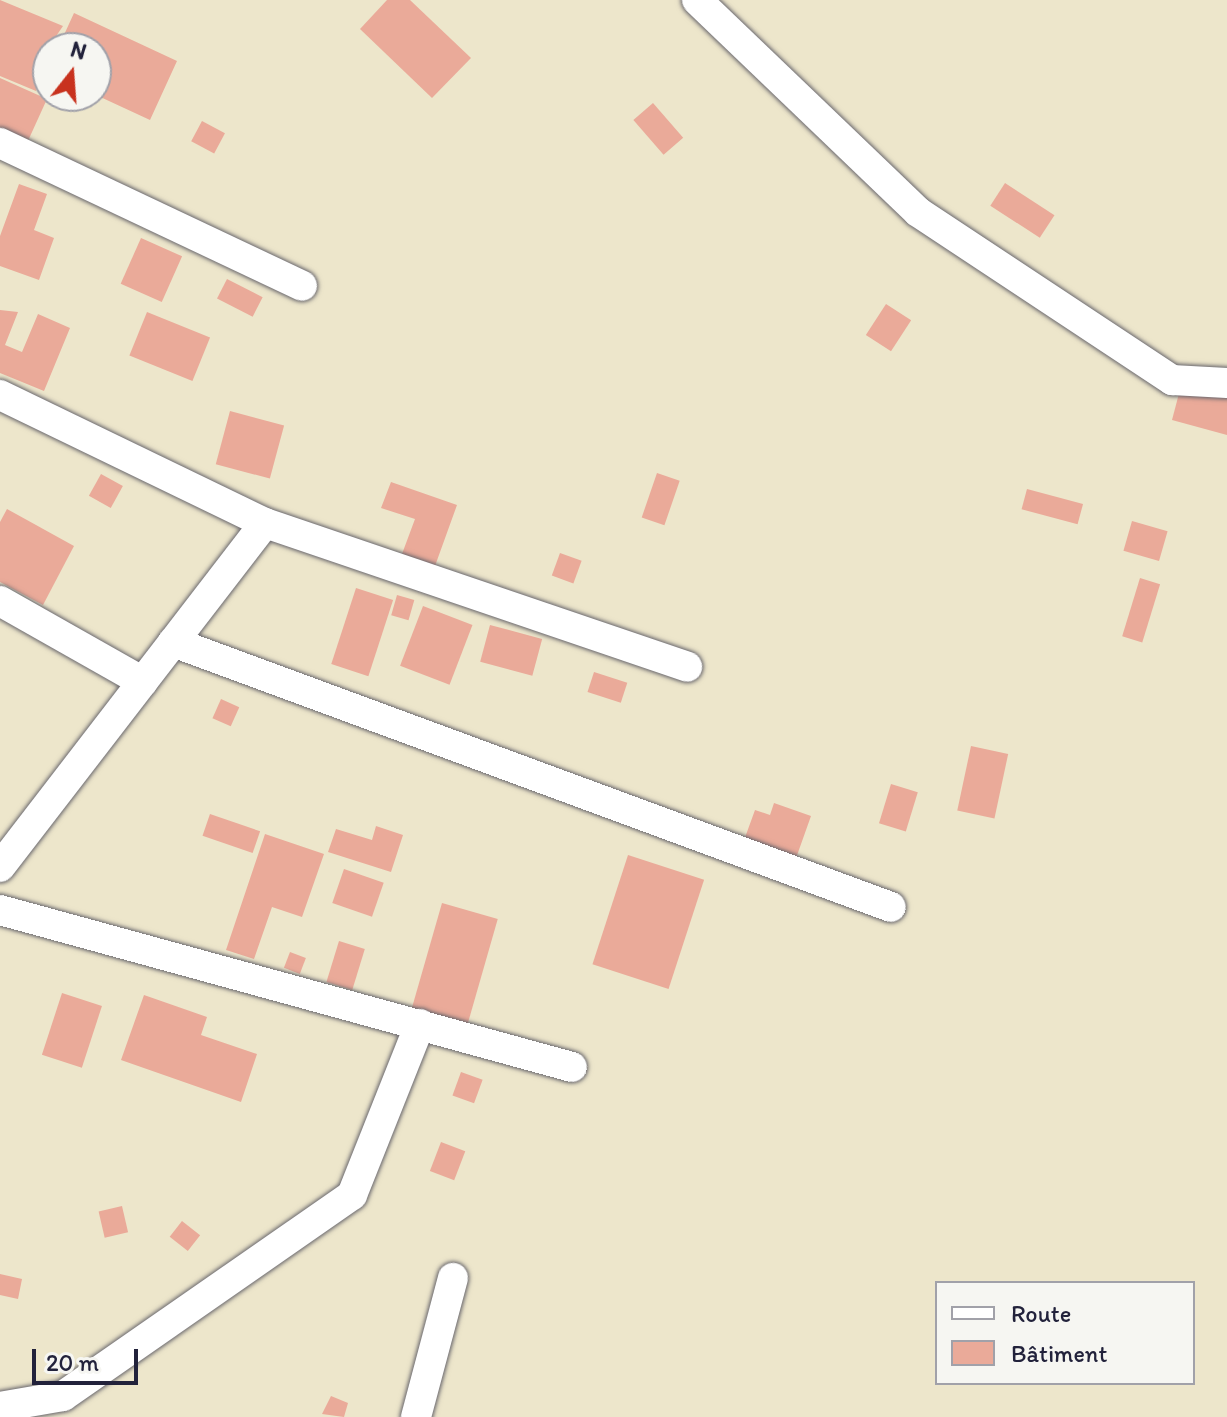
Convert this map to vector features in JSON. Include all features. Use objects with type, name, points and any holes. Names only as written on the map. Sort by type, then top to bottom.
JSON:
[{"type":"street","points":[[697,0],[918,212],[1172,380],[1227,383]]},
{"type":"street","points":[[0,143],[302,286]]},
{"type":"street","points":[[0,395],[265,523],[687,667]]},
{"type":"street","points":[[0,867],[265,523]]},
{"type":"street","points":[[0,601],[143,682]]},
{"type":"street","points":[[173,642],[891,907]]},
{"type":"street","points":[[0,910],[572,1067]]},
{"type":"street","points":[[0,1407],[63,1396],[352,1195],[420,1024]]},
{"type":"street","points":[[416,1417],[453,1278]]},
{"type":"building","points":[[0,0],[63,26],[59,32],[32,32],[32,89],[0,76]]},
{"type":"building","points":[[387,0],[410,0],[471,58],[432,98],[360,29]]},
{"type":"building","points":[[74,13],[177,61],[150,120],[112,102],[112,32],[65,32]]},
{"type":"building","points":[[0,78],[32,92],[32,112],[41,112],[27,143],[0,130]]},
{"type":"building","points":[[653,103],[683,138],[664,155],[633,120]]},
{"type":"building","points":[[202,121],[225,133],[214,154],[191,141]]},
{"type":"building","points":[[1005,183],[1054,215],[1040,238],[990,206]]},
{"type":"building","points":[[19,184],[47,194],[34,230],[54,238],[39,280],[0,266],[0,236]]},
{"type":"building","points":[[141,238],[182,256],[162,302],[121,284]]},
{"type":"building","points":[[227,279],[263,297],[253,317],[217,299]]},
{"type":"building","points":[[886,304],[911,320],[891,351],[866,335]]},
{"type":"building","points":[[0,310],[18,312],[5,345],[22,352],[38,314],[70,328],[44,391],[0,373]]},
{"type":"building","points":[[147,312],[210,337],[192,381],[129,356]]},
{"type":"building","points":[[1182,382],[1227,394],[1227,435],[1172,420]]},
{"type":"building","points":[[230,411],[284,425],[270,479],[216,464]]},
{"type":"building","points":[[657,473],[680,481],[664,525],[642,517]]},
{"type":"building","points":[[101,474],[123,486],[111,508],[89,496]]},
{"type":"building","points":[[391,482],[457,505],[435,566],[402,554],[415,519],[381,508]]},
{"type":"building","points":[[1027,489],[1083,504],[1078,524],[1022,509]]},
{"type":"building","points":[[7,509],[74,546],[43,605],[0,582],[0,522]]},
{"type":"building","points":[[1132,521],[1168,531],[1159,561],[1123,551]]},
{"type":"building","points":[[560,553],[582,561],[573,583],[552,576]]},
{"type":"building","points":[[1140,578],[1160,584],[1142,642],[1122,636]]},
{"type":"building","points":[[356,588],[393,600],[368,676],[331,664]]},
{"type":"building","points":[[397,595],[414,600],[409,620],[391,615]]},
{"type":"building","points":[[423,606],[472,625],[450,685],[400,666]]},
{"type":"building","points":[[490,625],[542,639],[532,676],[480,662]]},
{"type":"building","points":[[594,672],[627,683],[621,703],[588,692]]},
{"type":"building","points":[[221,699],[239,707],[231,726],[212,718]]},
{"type":"building","points":[[971,746],[1008,754],[994,818],[957,811]]},
{"type":"building","points":[[891,784],[918,792],[906,831],[879,823]]},
{"type":"building","points":[[774,803],[811,816],[795,861],[743,843],[755,810],[770,815]]},
{"type":"building","points":[[210,814],[260,831],[253,853],[203,836]]},
{"type":"building","points":[[376,826],[403,835],[391,872],[328,852],[336,829],[372,840]]},
{"type":"building","points":[[265,834],[324,854],[302,917],[272,907],[254,959],[226,950]]},
{"type":"building","points":[[628,855],[704,880],[669,989],[592,964]]},
{"type":"building","points":[[344,869],[384,883],[372,917],[332,903]]},
{"type":"building","points":[[442,903],[498,919],[466,1030],[410,1014]]},
{"type":"building","points":[[339,941],[365,949],[352,990],[326,982]]},
{"type":"building","points":[[290,952],[306,958],[300,974],[284,968]]},
{"type":"building","points":[[62,993],[102,1006],[82,1068],[42,1055]]},
{"type":"building","points":[[144,995],[207,1017],[201,1035],[257,1054],[241,1102],[121,1060]]},
{"type":"building","points":[[461,1072],[483,1080],[474,1103],[452,1095]]},
{"type":"building","points":[[441,1142],[465,1151],[454,1180],[430,1171]]},
{"type":"building","points":[[122,1206],[128,1232],[105,1238],[99,1211]]},
{"type":"building","points":[[182,1221],[200,1235],[188,1251],[170,1237]]},
{"type":"building","points":[[0,1274],[22,1279],[18,1299],[0,1295]]},
{"type":"building","points":[[331,1396],[348,1403],[344,1417],[322,1414]]}]
